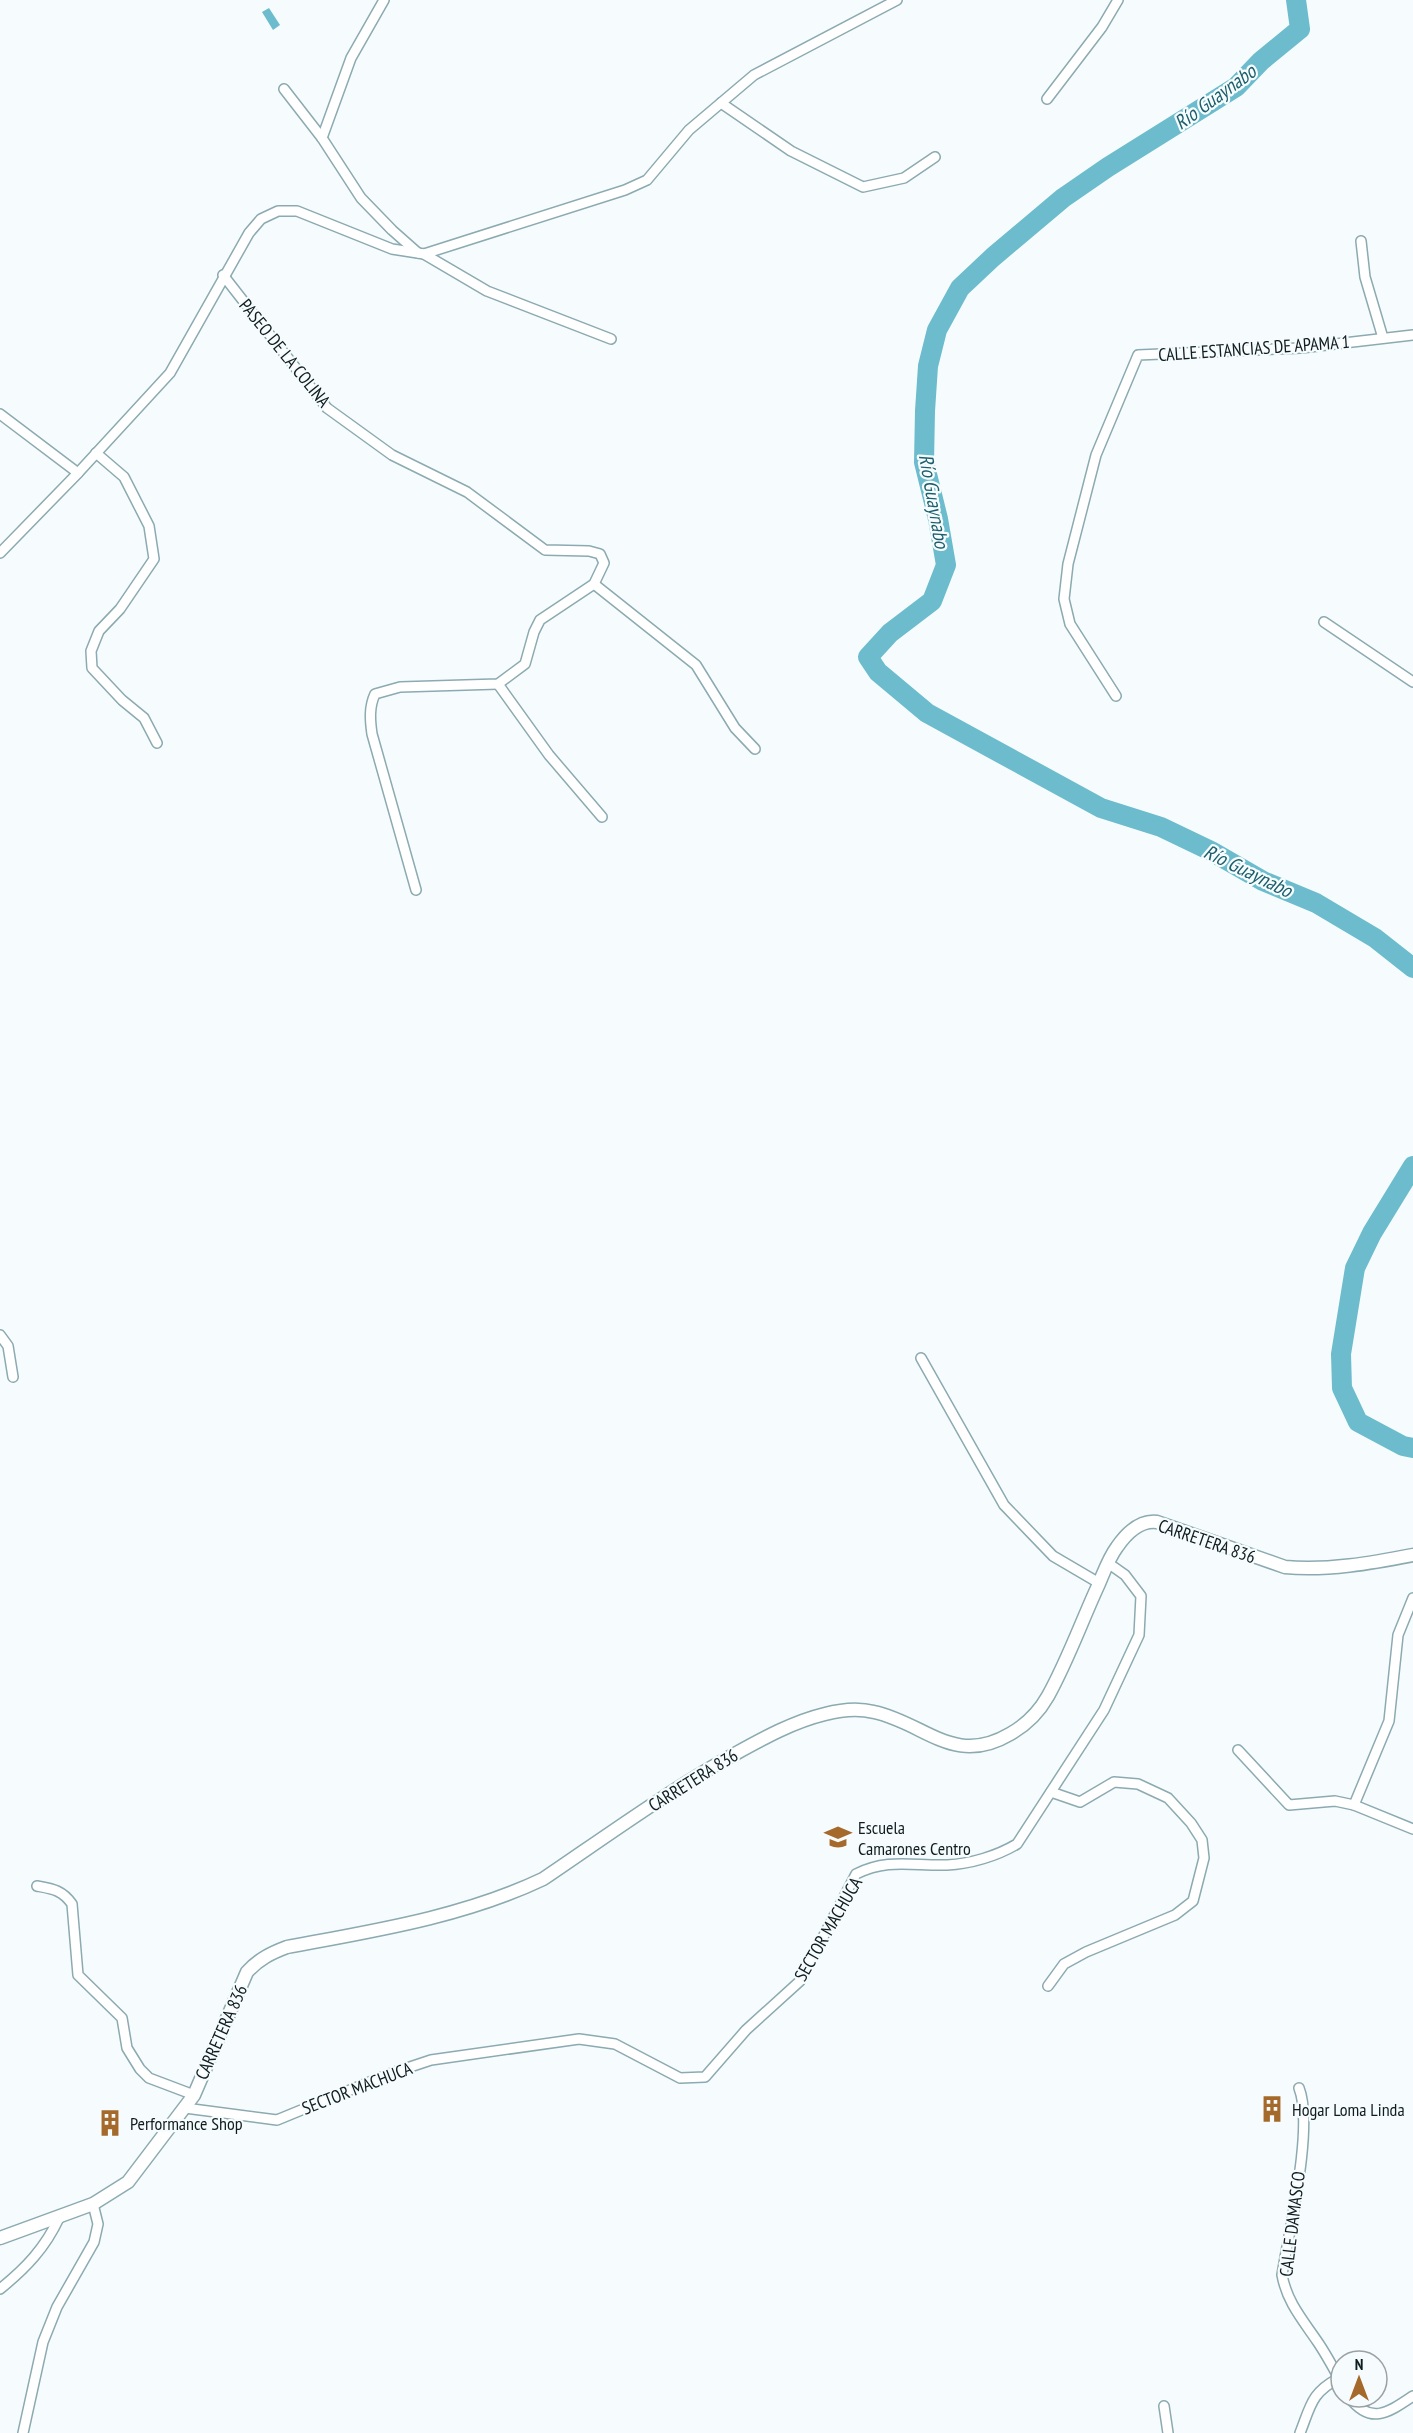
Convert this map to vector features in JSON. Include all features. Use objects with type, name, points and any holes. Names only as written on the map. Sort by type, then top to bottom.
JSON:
[{"type":"street","points":[[322,138],[351,58],[384,0]]},
{"type":"street","points":[[0,553],[170,373],[223,275],[249,232],[261,219],[278,211],[297,211],[392,249],[422,254],[625,190],[647,180],[689,130],[754,75],[897,0]]},
{"type":"street","points":[[1047,99],[1102,27],[1118,0]]},
{"type":"street","points":[[284,90],[322,138],[362,198],[392,231],[422,254],[487,291],[611,339]]},
{"type":"street","points":[[721,104],[790,151],[863,187],[904,178],[935,158]]},
{"type":"street","points":[[1361,241],[1365,277],[1383,338]]},
{"type":"street","name":"PASEO DE LA COLINA","points":[[223,275],[327,408],[392,455],[468,492],[544,550],[589,551],[600,554],[604,563],[594,584]]},
{"type":"street","name":"CALLE ESTANCIAS DE APAMA 1","points":[[1116,696],[1071,624],[1064,599],[1068,564],[1096,454],[1138,356],[1301,348],[1413,335]]},
{"type":"street","points":[[0,414],[78,473]]},
{"type":"street","points":[[96,453],[124,477],[149,526],[154,559],[120,609],[99,631],[91,651],[92,668],[122,700],[144,718],[157,743]]},
{"type":"street","points":[[416,890],[372,734],[372,702],[375,694],[400,687],[498,684],[525,664],[534,632],[540,620],[594,584],[696,665],[735,728],[755,749]]},
{"type":"street","points":[[1324,622],[1413,682]]},
{"type":"street","points":[[498,684],[549,755],[603,817]]},
{"type":"street","points":[[0,1335],[8,1346],[13,1377]]},
{"type":"street","points":[[921,1358],[1004,1505],[1053,1556],[1099,1583]]},
{"type":"street","name":"CARRETERA 836","points":[[0,2238],[93,2204],[128,2182],[194,2095],[247,1972],[258,1960],[271,1953],[287,1947],[399,1925],[486,1902],[543,1879],[699,1774],[760,1740],[825,1714],[852,1710],[874,1712],[930,1737],[964,1747],[986,1744],[1008,1736],[1027,1724],[1047,1696],[1116,1548],[1139,1525],[1149,1521],[1157,1522],[1285,1567],[1307,1569],[1386,1561],[1413,1555]]},
{"type":"street","name":"SECTOR MACHUCA","points":[[185,2108],[277,2120],[389,2074],[431,2060],[579,2039],[615,2044],[680,2078],[705,2077],[746,2030],[800,1981],[856,1874],[886,1863],[950,1865],[1001,1853],[1017,1844],[1104,1710],[1139,1635],[1141,1596],[1125,1575],[1108,1563]]},
{"type":"street","points":[[1354,1805],[1389,1721],[1398,1635],[1413,1598]]},
{"type":"street","points":[[1238,1750],[1289,1805],[1335,1801],[1354,1805],[1413,1829]]},
{"type":"street","points":[[1048,1986],[1064,1964],[1086,1952],[1165,1920],[1193,1901],[1204,1858],[1202,1840],[1191,1823],[1168,1798],[1138,1784],[1114,1782],[1080,1802],[1051,1792]]},
{"type":"street","points":[[37,1886],[65,1894],[72,1904],[78,1975],[122,2018],[127,2048],[133,2060],[149,2078],[194,2095]]},
{"type":"street","name":"CALLE DAMASCO","points":[[1299,2088],[1303,2099],[1302,2154],[1282,2275],[1285,2291],[1294,2308],[1329,2362]]},
{"type":"street","points":[[23,2433],[43,2342],[57,2307],[94,2242],[98,2224],[93,2204]]},
{"type":"street","points":[[0,2289],[18,2275],[48,2242],[59,2218]]},
{"type":"street","points":[[1300,2433],[1315,2396],[1322,2387],[1329,2384]]},
{"type":"street","points":[[1360,2409],[1371,2413],[1388,2413],[1413,2396]]},
{"type":"street","points":[[1164,2406],[1168,2433]]},
{"type":"water","points":[[269,8],[280,25],[273,30],[262,12]]},
{"type":"waterway","name":"Río Guaynabo","points":[[1296,0],[1300,29],[1261,61],[1236,87],[1063,198],[960,288],[937,330],[928,366],[925,411],[924,462],[946,565],[932,601],[890,633],[868,657],[878,672],[927,713],[1101,808],[1161,827],[1211,851],[1263,881],[1316,903],[1375,938],[1413,968]]},
{"type":"waterway","name":"Río Guaynabo","points":[[1413,1166],[1372,1233],[1355,1268],[1341,1354],[1342,1388],[1358,1422],[1403,1446],[1413,1448]]},
{"type":"place","name":"Escuela Camarones Centro","points":[[838,1837]]},
{"type":"place","name":"Hogar Loma Linda","points":[[1272,2109]]},
{"type":"place","name":"Performance Shop","points":[[110,2123]]}]
